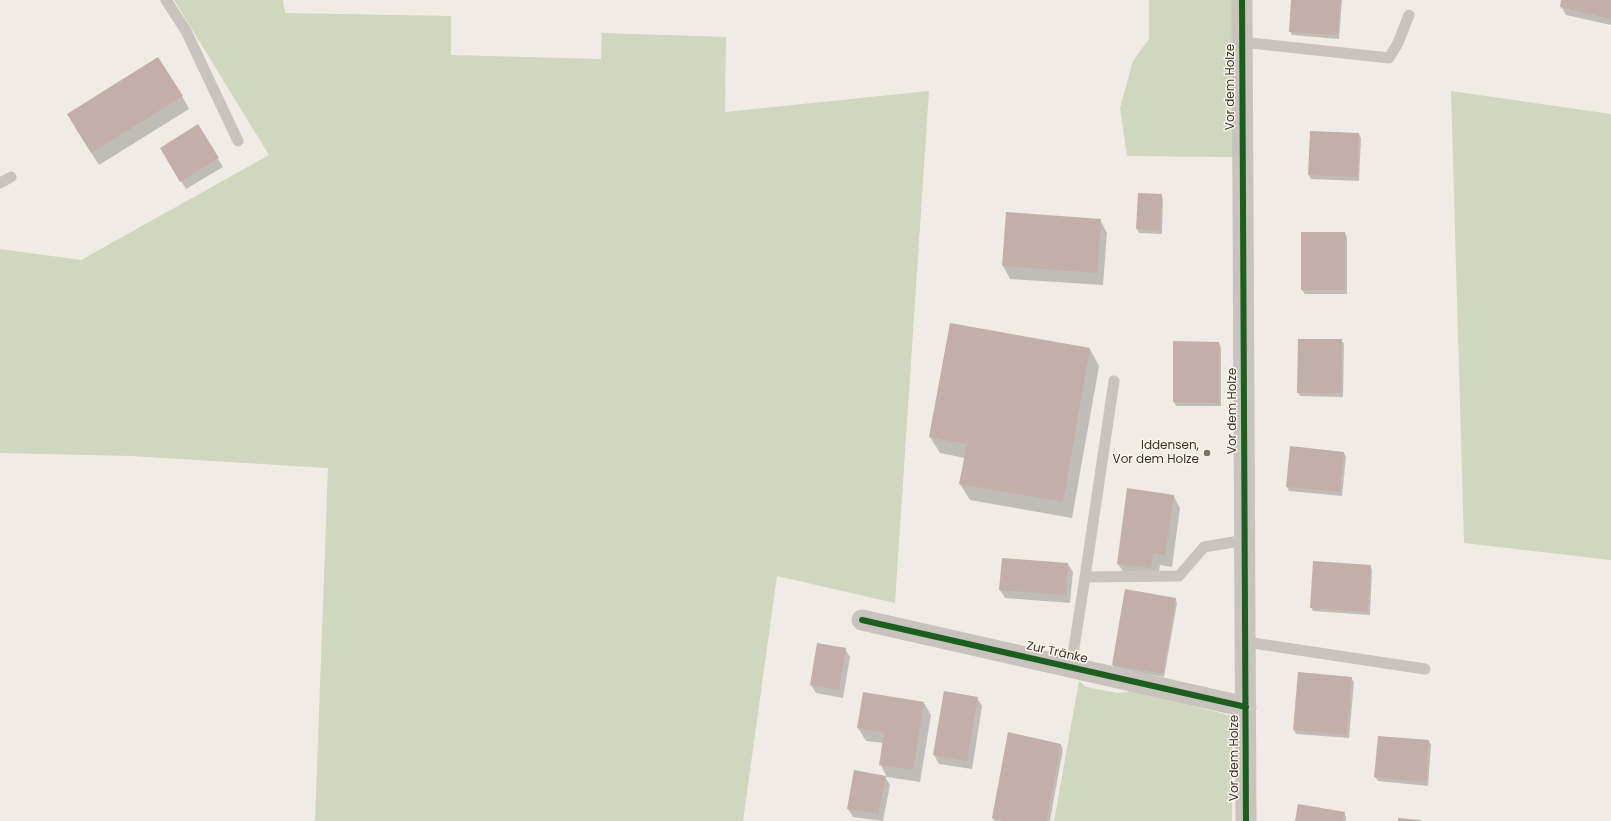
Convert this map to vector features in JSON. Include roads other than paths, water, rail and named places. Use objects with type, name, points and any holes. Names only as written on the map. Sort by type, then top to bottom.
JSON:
[{"type":"street","name":"Vor dem Holze","points":[[1242,0],[1246,821]]},
{"type":"street","name":"Zur Tränke","points":[[862,620],[1246,707]]},
{"type":"lane","points":[[166,0],[186,31],[238,141]]},
{"type":"lane","points":[[1242,42],[1389,58],[1398,43],[1409,15]]},
{"type":"lane","points":[[0,183],[11,177]]},
{"type":"lane","points":[[1071,668],[1114,381]]},
{"type":"lane","points":[[1084,577],[1179,576],[1204,547],[1245,540]]},
{"type":"lane","points":[[1246,642],[1425,669]]},
{"type":"place","name":"Iddensen, Vor dem Holze","points":[[1207,453]]}]
